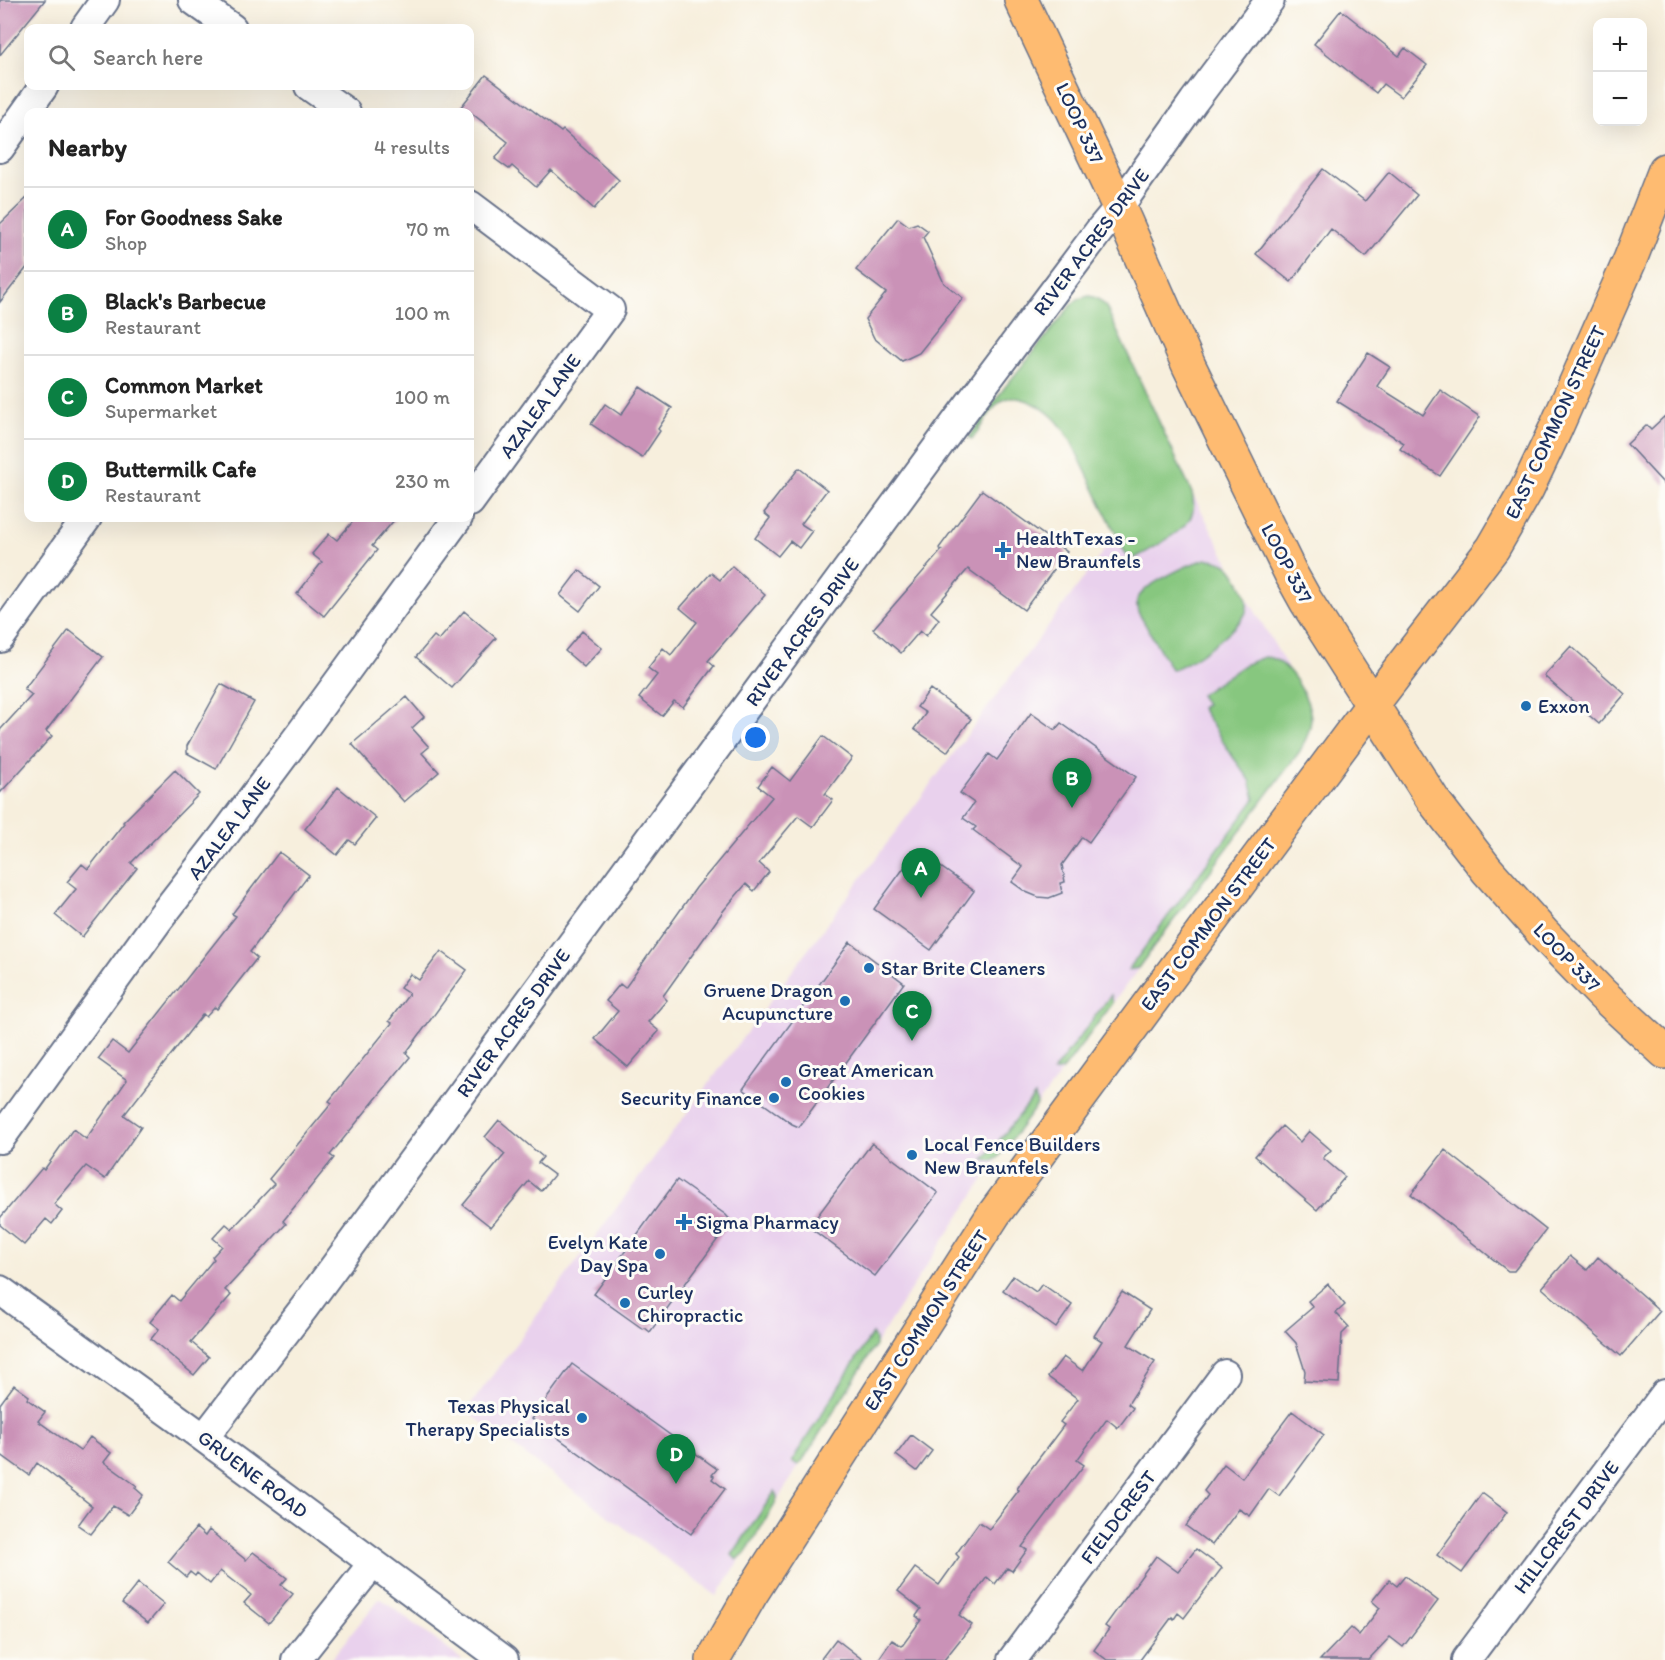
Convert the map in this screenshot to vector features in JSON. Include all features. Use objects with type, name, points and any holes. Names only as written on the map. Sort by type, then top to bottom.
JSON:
[{"type":"main road","name":"LOOP 337","points":[[1021,0],[1119,207],[1189,366],[1306,601],[1433,800],[1487,870],[1550,941],[1602,994],[1665,1052]]},
{"type":"main road","name":"EAST COMMON STREET","points":[[713,1660],[751,1594],[994,1214],[1372,705],[1493,548],[1527,489],[1555,430],[1620,281],[1665,170]]},
{"type":"street","points":[[88,24],[105,0]]},
{"type":"street","points":[[193,0],[226,24]]},
{"type":"street","name":"RIVER ACRES DRIVE","points":[[204,1438],[318,1289],[1270,0]]},
{"type":"street","points":[[28,108],[41,90]]},
{"type":"street","points":[[315,90],[340,108]]},
{"type":"street","points":[[0,148],[24,114]]},
{"type":"street","name":"AZALEA LANE","points":[[474,208],[610,310],[474,497]]},
{"type":"street","points":[[0,638],[84,522]]},
{"type":"street","name":"AZALEA LANE","points":[[0,1139],[157,922],[455,522]]},
{"type":"street","name":"GRUENE ROAD","points":[[0,1290],[504,1660]]},
{"type":"street","name":"FIELDCREST","points":[[1012,1660],[1225,1374]]},
{"type":"street","name":"HILLCREST DRIVE","points":[[1466,1660],[1665,1394]]},
{"type":"street","points":[[296,1660],[373,1563]]},
{"type":"shaded area","points":[[1192,493],[1244,592],[1304,696],[1311,718],[1306,739],[1300,751],[998,1158],[901,1304],[717,1596],[466,1411],[1117,533]]},
{"type":"shaded area","points":[[380,1598],[462,1660],[330,1660]]},
{"type":"green space","points":[[1089,296],[1099,300],[1106,307],[1193,499],[1192,514],[1181,529],[1129,561],[1071,441],[1049,413],[1020,398],[1005,399],[992,411],[973,438],[969,437],[1005,387],[1073,303]]},
{"type":"green space","points":[[1208,559],[1218,560],[1229,566],[1242,585],[1247,603],[1246,612],[1235,627],[1212,646],[1188,662],[1171,669],[1138,612],[1137,600],[1146,589],[1172,573]]},
{"type":"green space","points":[[1264,657],[1273,659],[1289,671],[1307,701],[1311,720],[1305,740],[1300,751],[1138,968],[1128,970],[1255,799],[1250,780],[1201,708],[1206,704],[1200,695],[1244,665]]},
{"type":"green space","points":[[1111,995],[1113,1003],[1063,1070],[1053,1072]]},
{"type":"green space","points":[[1035,1096],[1037,1105],[998,1158],[992,1161],[984,1159]]},
{"type":"green space","points":[[872,1334],[875,1346],[798,1465],[792,1461]]},
{"type":"green space","points":[[775,1491],[777,1498],[774,1506],[746,1552],[737,1560],[732,1555]]},
{"type":"building","points":[[0,0],[45,0],[24,24],[0,55]]},
{"type":"building","points":[[1341,10],[1399,56],[1405,48],[1427,65],[1401,97],[1383,84],[1376,93],[1314,44]]},
{"type":"building","points":[[486,75],[561,132],[563,130],[619,180],[594,209],[551,170],[536,187],[512,166],[509,169],[495,159],[508,142],[474,115],[474,108],[460,108]]},
{"type":"building","points":[[1323,169],[1365,201],[1389,172],[1417,195],[1366,257],[1331,229],[1291,282],[1256,254]]},
{"type":"building","points":[[24,201],[24,271],[0,302],[0,224]]},
{"type":"building","points":[[898,218],[909,226],[917,223],[928,231],[923,237],[944,283],[963,298],[919,353],[902,361],[874,338],[865,319],[886,293],[856,270]]},
{"type":"building","points":[[1368,353],[1390,367],[1377,386],[1423,415],[1440,390],[1480,417],[1440,476],[1400,449],[1404,443],[1337,401]]},
{"type":"building","points":[[640,387],[672,408],[642,458],[591,424],[605,404],[621,415]]},
{"type":"building","points":[[1665,416],[1665,485],[1627,444],[1647,425],[1651,429]]},
{"type":"building","points":[[799,468],[827,490],[801,524],[812,531],[799,548],[790,541],[778,556],[755,538],[770,518],[764,513]]},
{"type":"building","name":"HealthTexas - New Braunfels","points":[[982,490],[1067,552],[1024,610],[968,569],[931,612],[939,619],[926,636],[920,631],[901,653],[873,629],[942,550],[939,548]]},
{"type":"building","points":[[353,522],[393,522],[372,546],[377,550],[324,616],[297,594],[322,562],[312,554],[329,534],[337,540]]},
{"type":"building","points":[[732,566],[765,595],[708,661],[714,666],[683,707],[674,701],[662,716],[639,698],[657,675],[648,668],[663,648],[671,655],[697,622],[680,608],[711,573],[720,580]]},
{"type":"building","points":[[579,570],[599,586],[580,611],[560,595]]},
{"type":"building","points":[[464,611],[496,638],[452,688],[416,657],[434,636],[439,640]]},
{"type":"building","points":[[69,630],[103,657],[46,731],[52,736],[0,793],[0,730],[32,695],[24,689]]},
{"type":"building","points":[[582,631],[602,648],[584,667],[565,651]]},
{"type":"building","points":[[1571,646],[1625,694],[1599,724],[1544,676]]},
{"type":"building","points":[[221,684],[254,702],[216,769],[187,753],[187,746]]},
{"type":"building","points":[[930,689],[971,719],[947,752],[914,729],[926,713],[917,707]]},
{"type":"building","points":[[407,697],[424,717],[412,728],[429,747],[422,753],[439,772],[404,802],[352,744]]},
{"type":"building","points":[[1031,713],[1055,730],[1061,723],[1136,777],[1089,842],[1082,837],[1062,865],[1065,882],[1060,883],[1062,893],[1049,898],[1038,897],[1026,892],[1012,882],[1023,867],[973,830],[976,827],[963,818],[974,803],[960,793],[989,754],[997,760]]},
{"type":"building","points":[[823,736],[852,758],[825,794],[833,800],[813,827],[798,816],[759,863],[769,872],[754,891],[746,884],[724,910],[663,996],[667,1000],[648,1022],[659,1031],[628,1067],[595,1039],[618,1011],[606,1001],[620,984],[625,988],[696,888],[772,797],[758,786],[772,767],[790,781]]},
{"type":"building","points":[[175,770],[199,794],[131,863],[137,868],[82,937],[55,915],[76,889],[67,882],[82,864],[88,869],[123,822]]},
{"type":"building","points":[[338,787],[376,818],[355,844],[349,840],[337,855],[305,829]]},
{"type":"building","points":[[917,850],[974,891],[931,950],[874,909]]},
{"type":"building","points":[[279,852],[309,875],[250,952],[257,958],[217,1009],[215,1007],[206,1017],[203,1014],[124,1115],[141,1127],[105,1179],[86,1166],[54,1204],[62,1211],[52,1224],[46,1219],[24,1245],[0,1225],[0,1218],[42,1168],[44,1170],[73,1129],[86,1139],[127,1080],[98,1059],[112,1041],[128,1053],[236,916],[232,914]]},
{"type":"building","points":[[850,942],[904,983],[799,1127],[743,1089]]},
{"type":"building","points":[[441,951],[467,970],[406,1053],[410,1057],[330,1155],[334,1158],[283,1221],[286,1224],[225,1290],[231,1295],[191,1342],[209,1357],[194,1375],[151,1339],[159,1329],[150,1322],[172,1295],[179,1301],[214,1259],[212,1257],[222,1246],[213,1238],[226,1224],[232,1229],[274,1184],[269,1179],[332,1103],[329,1101],[392,1023],[389,1021],[409,994],[400,988],[410,974],[419,980]]},
{"type":"building","points":[[499,1120],[543,1157],[538,1163],[554,1175],[541,1191],[529,1181],[491,1227],[463,1205],[505,1154],[485,1137]]},
{"type":"building","points":[[1282,1126],[1300,1142],[1309,1131],[1331,1150],[1323,1158],[1345,1177],[1317,1210],[1255,1156]]},
{"type":"building","points":[[872,1143],[938,1193],[875,1276],[809,1227]]},
{"type":"building","points":[[1445,1150],[1546,1230],[1514,1271],[1508,1271],[1411,1194]]},
{"type":"building","points":[[677,1180],[731,1221],[650,1332],[594,1294]]},
{"type":"building","points":[[1570,1256],[1587,1270],[1598,1257],[1660,1311],[1621,1356],[1542,1288]]},
{"type":"building","points":[[1013,1276],[1036,1292],[1042,1284],[1072,1305],[1056,1328],[1003,1290]]},
{"type":"building","points":[[1328,1284],[1345,1305],[1336,1313],[1349,1327],[1342,1334],[1339,1383],[1304,1381],[1305,1371],[1296,1343],[1285,1331],[1313,1307],[1308,1301]]},
{"type":"building","points":[[1122,1292],[1150,1310],[1128,1345],[1155,1362],[1128,1404],[1133,1408],[1118,1428],[1107,1419],[1077,1460],[1084,1465],[1022,1547],[1027,1550],[1012,1571],[1007,1568],[995,1584],[987,1577],[959,1615],[972,1625],[944,1660],[878,1660],[892,1640],[902,1646],[921,1620],[916,1616],[921,1609],[898,1591],[915,1568],[939,1585],[959,1557],[956,1554],[979,1522],[989,1529],[1064,1425],[1060,1422],[1078,1399],[1048,1377],[1063,1357],[1083,1371],[1102,1341],[1094,1336]]},
{"type":"building","points":[[572,1364],[717,1469],[712,1479],[725,1489],[691,1534],[532,1419]]},
{"type":"building","points":[[14,1385],[29,1396],[27,1399],[45,1412],[38,1421],[80,1451],[90,1437],[111,1453],[104,1462],[137,1486],[135,1488],[143,1495],[128,1515],[113,1506],[91,1534],[78,1525],[92,1506],[37,1463],[29,1475],[0,1454],[0,1404]]},
{"type":"building","points":[[1292,1411],[1324,1435],[1279,1496],[1269,1489],[1250,1516],[1239,1509],[1212,1545],[1186,1526],[1208,1495],[1204,1491],[1224,1464],[1242,1478]]},
{"type":"building","points":[[911,1435],[932,1451],[917,1471],[896,1455]]},
{"type":"building","points":[[1482,1493],[1507,1512],[1462,1573],[1437,1555]]},
{"type":"building","points":[[196,1528],[205,1536],[209,1530],[246,1560],[253,1552],[287,1578],[281,1585],[293,1594],[269,1623],[244,1603],[251,1595],[220,1571],[210,1584],[197,1573],[195,1576],[190,1572],[186,1577],[168,1562]]},
{"type":"building","points":[[1196,1549],[1222,1568],[1184,1618],[1178,1613],[1174,1619],[1172,1617],[1140,1660],[1107,1660],[1094,1650],[1109,1629],[1105,1626],[1156,1556],[1178,1572]]},
{"type":"building","points":[[1405,1576],[1438,1601],[1403,1647],[1390,1637],[1368,1660],[1320,1660],[1351,1628],[1359,1635],[1380,1608],[1372,1601],[1389,1580],[1397,1586]]},
{"type":"building","points":[[138,1583],[164,1604],[148,1623],[122,1603]]},
{"type":"building","points":[[836,1639],[863,1660],[820,1660]]},
{"type":"place","name":"HealthTexas - New Braunfels","points":[[1003,550]]},
{"type":"place","name":"Exxon","points":[[1526,706]]},
{"type":"place","name":"Black's Barbecue","points":[[1072,808]]},
{"type":"place","name":"For Goodness Sake","points":[[921,898]]},
{"type":"place","name":"Star Brite Cleaners","points":[[869,968]]},
{"type":"place","name":"Gruene Dragon Acupuncture","points":[[845,1001]]},
{"type":"place","name":"Common Market","points":[[912,1041]]},
{"type":"place","name":"Great American Cookies","points":[[786,1082]]},
{"type":"place","name":"Security Finance","points":[[774,1098]]},
{"type":"place","name":"Local Fence Builders New Braunfels","points":[[912,1155]]},
{"type":"place","name":"Sigma Pharmacy","points":[[684,1222]]},
{"type":"place","name":"Evelyn Kate Day Spa","points":[[660,1254]]},
{"type":"place","name":"Curley Chiropractic","points":[[625,1303]]},
{"type":"place","name":"Texas Physical Therapy Specialists","points":[[582,1418]]},
{"type":"place","name":"Buttermilk Cafe","points":[[676,1484]]}]
